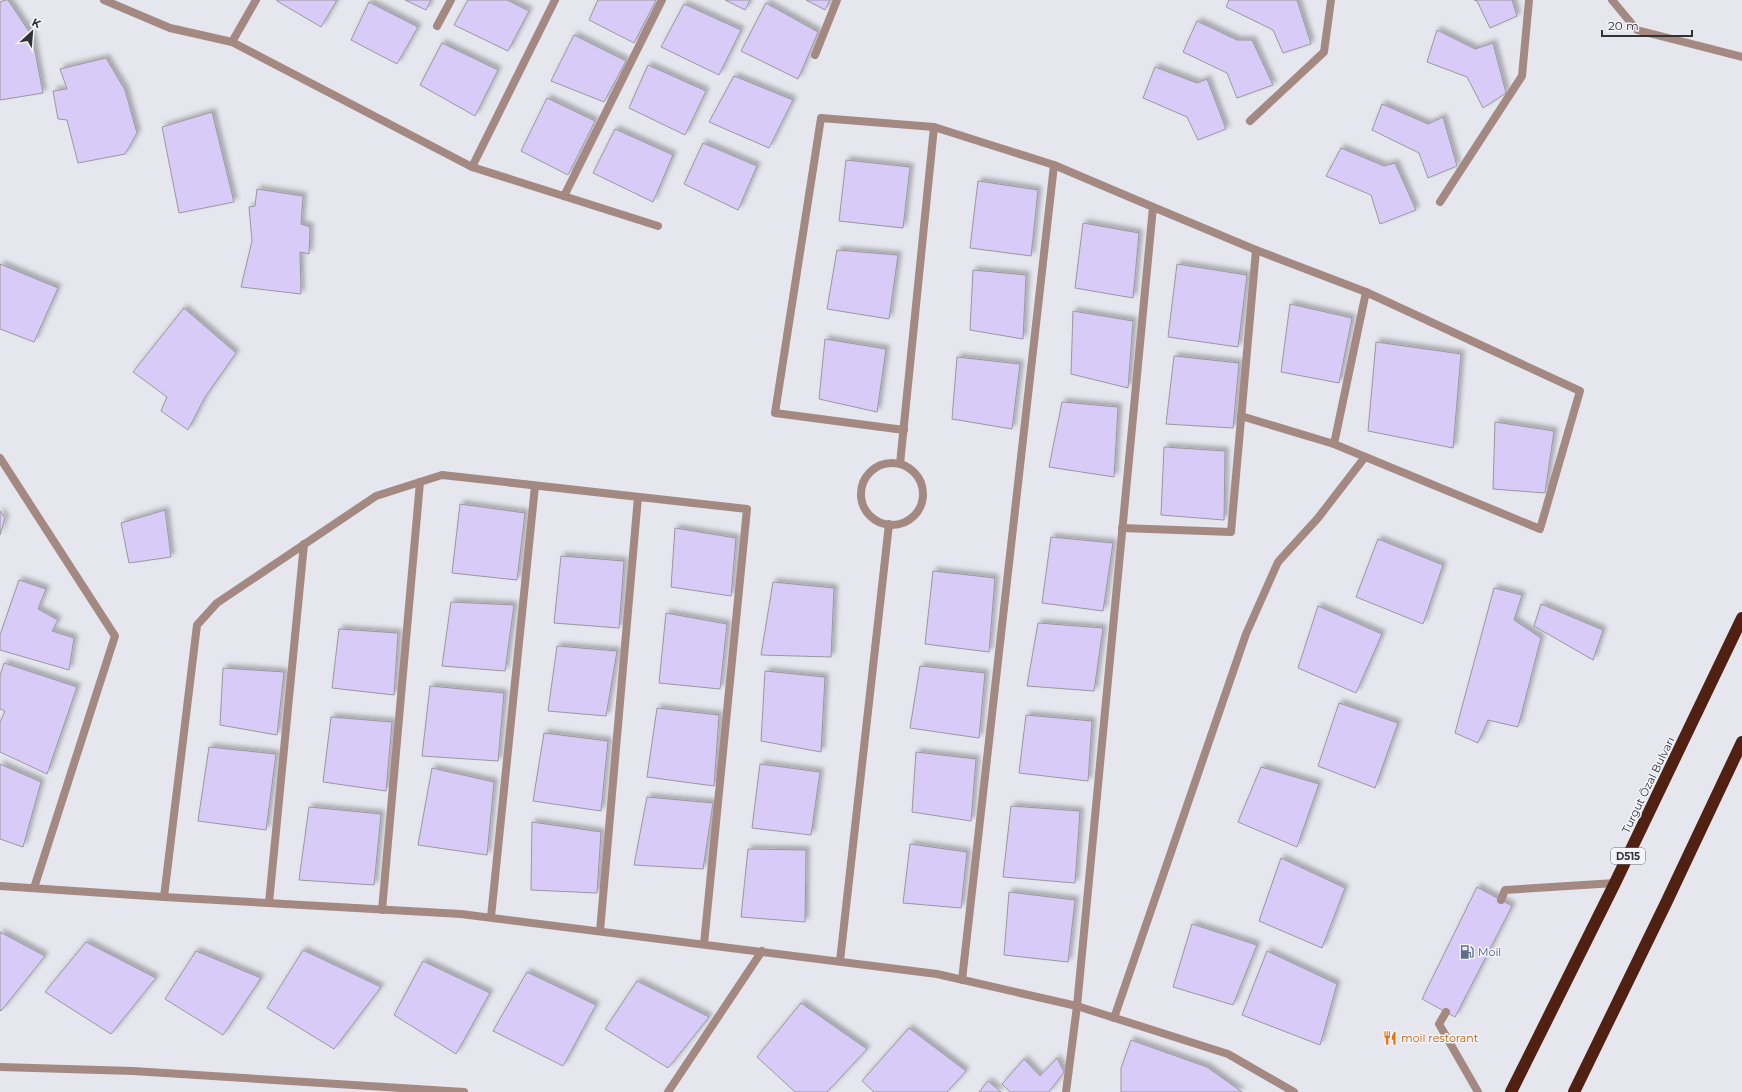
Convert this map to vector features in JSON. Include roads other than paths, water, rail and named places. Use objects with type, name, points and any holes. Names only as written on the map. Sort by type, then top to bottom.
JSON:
[{"type":"highway","name":"Turgut Özal Bulvarı","points":[[1511,1092],[1615,883],[1742,618]]},
{"type":"highway","points":[[1574,1092],[1742,742]]},
{"type":"street","points":[[104,0],[170,28],[232,42],[472,167],[658,226]]},
{"type":"street","points":[[232,42],[256,0]]},
{"type":"street","points":[[437,26],[451,0]]},
{"type":"street","points":[[472,167],[555,0]]},
{"type":"street","points":[[564,196],[662,0]]},
{"type":"street","points":[[815,55],[836,0]]},
{"type":"street","points":[[1250,122],[1324,52],[1331,0]]},
{"type":"street","points":[[1440,202],[1522,76],[1529,0]]},
{"type":"street","points":[[1612,0],[1637,30],[1742,57]]},
{"type":"street","points":[[904,430],[775,413],[821,118],[934,128],[1054,165],[1256,250],[1366,292],[1580,391],[1540,529],[1334,444],[1241,416]]},
{"type":"street","points":[[900,464],[934,128]]},
{"type":"street","points":[[962,980],[1054,165]]},
{"type":"street","points":[[1066,1092],[1077,1006],[1153,207]]},
{"type":"street","points":[[1122,528],[1231,532],[1256,250]]},
{"type":"street","points":[[1334,444],[1366,292]]},
{"type":"street","points":[[1114,1018],[1246,634],[1268,584],[1278,562],[1318,518],[1365,457]]},
{"type":"street","points":[[0,458],[115,636],[34,888]]},
{"type":"street","points":[[891,462],[910,468],[917,475],[922,484],[923,494],[921,504],[916,513],[909,520],[899,524],[889,524],[879,522],[871,516],[864,508],[861,498],[862,488],[868,474],[880,465],[891,462]]},
{"type":"street","points":[[164,897],[197,624],[217,603],[376,496],[442,475],[747,509],[704,944]]},
{"type":"street","points":[[382,910],[420,482]]},
{"type":"street","points":[[491,917],[535,486]]},
{"type":"street","points":[[600,931],[638,497]]},
{"type":"street","points":[[840,962],[889,524]]},
{"type":"street","points":[[269,903],[304,544]]},
{"type":"street","points":[[1501,900],[1505,890],[1615,883]]},
{"type":"street","points":[[0,886],[491,917],[937,974],[1077,1006],[1228,1054],[1294,1092]]},
{"type":"street","points":[[668,1092],[762,951]]},
{"type":"street","points":[[1446,1012],[1439,1024],[1478,1092]]},
{"type":"street","points":[[0,1067],[133,1071],[464,1092]]},
{"type":"place","name":"Moil","points":[[1467,952]]},
{"type":"place","name":"moil restorant","points":[[1390,1038]]}]
